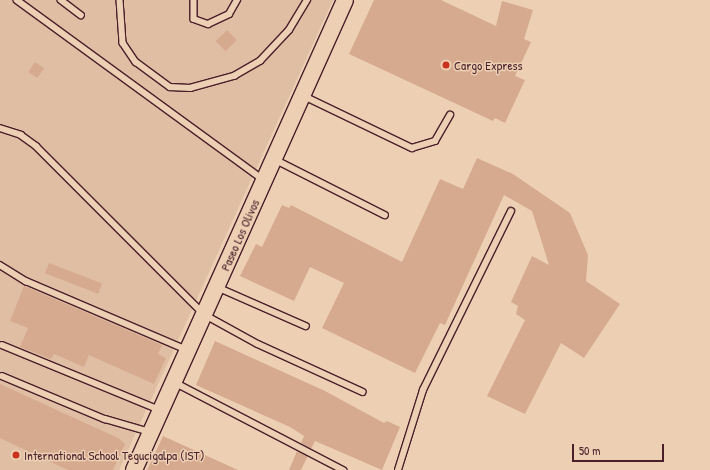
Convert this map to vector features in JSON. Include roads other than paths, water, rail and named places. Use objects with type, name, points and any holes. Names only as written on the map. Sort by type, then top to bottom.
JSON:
[{"type":"street","name":"Paseo Los Olivos","points":[[134,470],[150,432],[205,315],[345,0]]},
{"type":"lane","points":[[16,0],[264,180]]},
{"type":"lane","points":[[61,0],[81,15]]},
{"type":"lane","points":[[120,0],[123,43],[136,62],[170,87],[190,88],[234,76],[260,61],[289,30],[307,0]]},
{"type":"lane","points":[[194,0],[194,19],[208,24],[229,14],[237,0]]},
{"type":"lane","points":[[302,95],[412,148],[435,141],[450,115]]},
{"type":"lane","points":[[0,128],[21,135],[36,146],[205,315],[258,344],[363,392]]},
{"type":"lane","points":[[274,159],[385,215]]},
{"type":"lane","points":[[398,470],[423,390],[511,211]]},
{"type":"lane","points":[[0,265],[26,281],[188,350]]},
{"type":"lane","points":[[217,287],[306,326]]},
{"type":"lane","points":[[2,345],[161,410]]},
{"type":"lane","points":[[2,376],[105,419],[150,432]]},
{"type":"lane","points":[[174,382],[343,470]]},
{"type":"place","name":"Cargo Express","points":[[446,65]]},
{"type":"place","name":"International School Tegucigalpa (IST)","points":[[16,455]]}]
